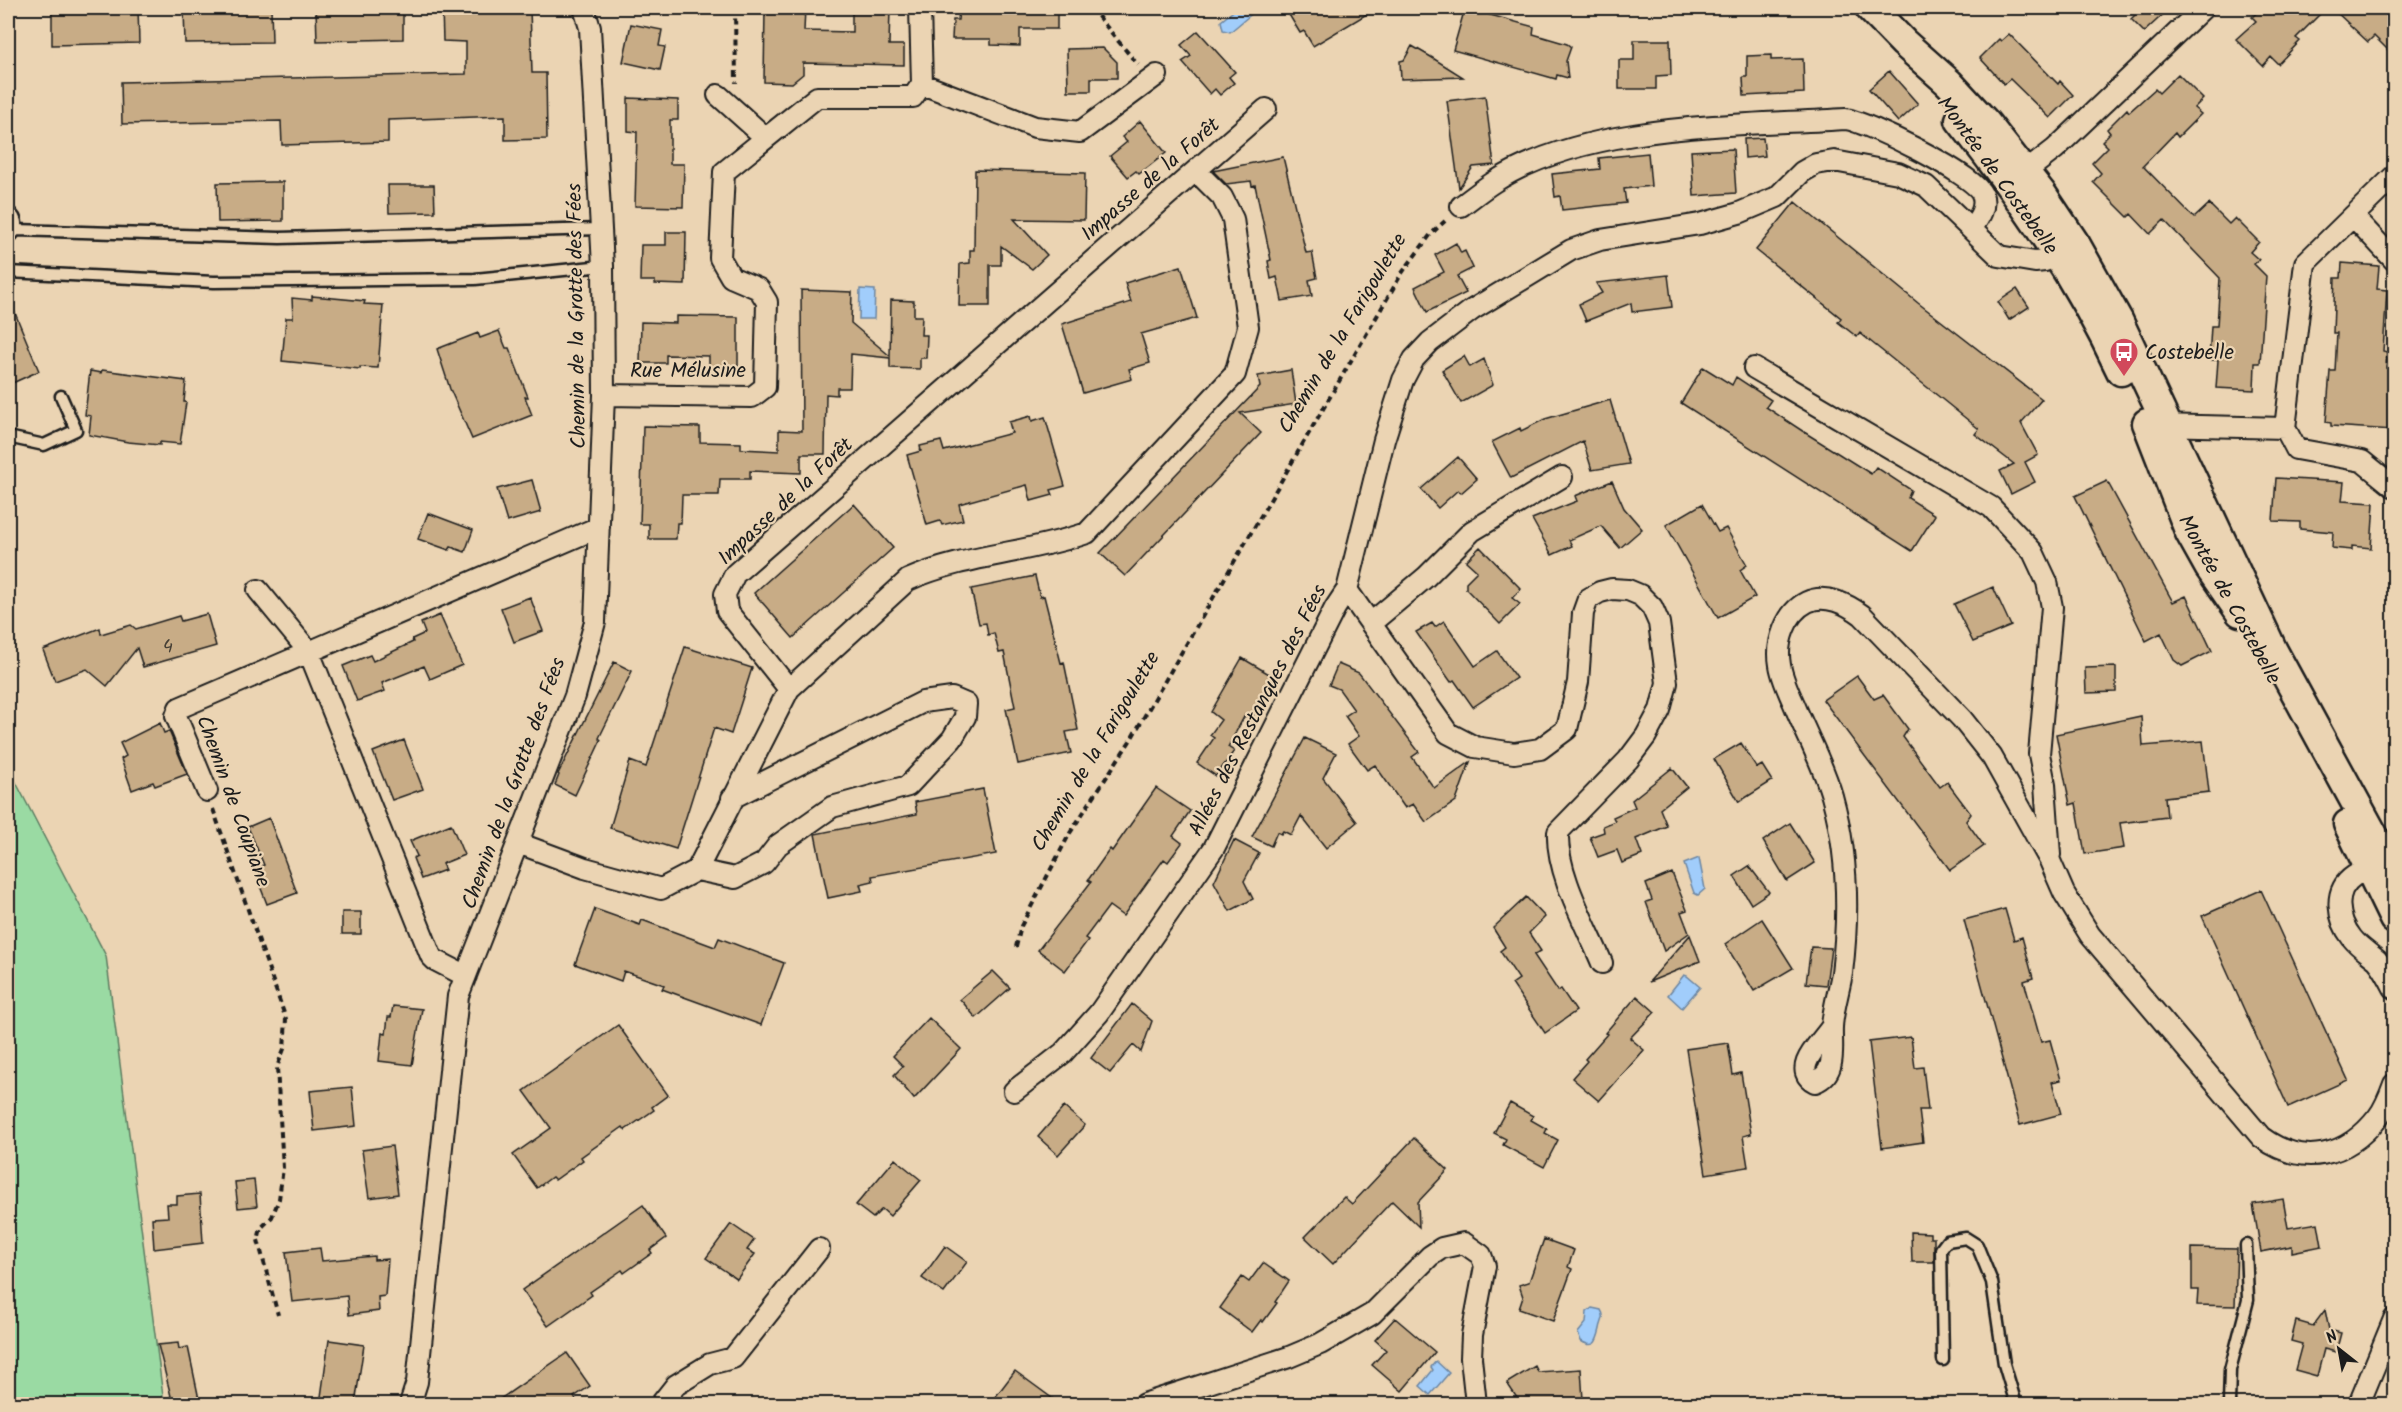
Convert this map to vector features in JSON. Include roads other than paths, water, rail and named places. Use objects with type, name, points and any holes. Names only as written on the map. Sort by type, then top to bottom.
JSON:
[{"type":"main road","name":"Montée de Costebelle","points":[[1870,8],[1904,43],[1936,90],[2017,177],[2066,250],[2075,283],[2106,341],[2157,425],[2190,533],[2209,567],[2237,606],[2383,872],[2394,920]]},
{"type":"street","name":"Chemin de la Grotte des Fées","points":[[410,1404],[417,1382],[459,996],[575,696],[596,622],[604,395],[603,266],[590,28],[585,8]]},
{"type":"street","name":"Chemin de la Grotte des Fées","points":[[590,28],[596,8]]},
{"type":"street","points":[[920,8],[922,84],[1035,127],[1080,132],[1153,77]]},
{"type":"street","points":[[2017,177],[2055,149],[2203,8]]},
{"type":"street","name":"Rue Mélusine","points":[[604,395],[752,397],[765,387],[767,302],[759,290],[731,277],[720,258],[724,172],[817,97],[913,97],[922,84]]},
{"type":"street","points":[[718,95],[766,138]]},
{"type":"street","name":"Impasse de la Forêt","points":[[789,689],[727,611],[725,594],[735,574],[1266,109]]},
{"type":"street","points":[[1461,206],[1494,182],[1518,169],[1568,150],[1596,143],[1666,130],[1846,119],[1872,127],[1948,167],[1978,188],[1984,203],[1982,213],[1972,228]]},
{"type":"street","name":"Allées des Restanques des Fées","points":[[1014,1091],[1064,1053],[1099,1013],[1214,848],[1335,608],[1347,590],[1384,440],[1403,380],[1414,359],[1430,342],[1472,310],[1571,250],[1600,240],[1700,224],[1739,213],[1777,197],[1802,172],[1816,164],[1834,161],[1898,173],[1926,186],[2000,256],[2035,262],[2045,261],[2066,250]]},
{"type":"street","points":[[518,843],[585,868],[662,889],[698,870],[732,798],[789,689],[908,580],[931,570],[1061,542],[1087,534],[1235,374],[1248,327],[1233,219],[1222,197],[1196,171]]},
{"type":"street","points":[[2394,176],[2305,263],[2285,428],[2296,448],[2362,461],[2394,487]]},
{"type":"street","points":[[2353,216],[2394,260]]},
{"type":"street","points":[[1754,368],[1991,507],[2033,552],[2048,582],[2052,607],[2038,754],[2045,784],[2050,861]]},
{"type":"street","points":[[2157,425],[2285,428]]},
{"type":"street","points":[[1371,623],[1426,577],[1472,531],[1562,477]]},
{"type":"street","name":"Chemin de Coupiane","points":[[207,791],[176,716],[179,708],[599,527]]},
{"type":"street","points":[[1347,590],[1448,733],[1475,747],[1514,753],[1540,749],[1567,729],[1578,682],[1582,613],[1588,599],[1600,592],[1612,589],[1628,590],[1640,595],[1652,607],[1659,623],[1667,683],[1660,710],[1647,736],[1628,760],[1558,832],[1557,848],[1567,880],[1602,963]]},
{"type":"street","points":[[258,590],[309,652],[427,947],[435,960],[466,976]]},
{"type":"street","points":[[1832,1026],[1842,973],[1846,919],[1840,835],[1832,796],[1784,681],[1780,665],[1781,636],[1794,613],[1807,602],[1833,600],[1848,605],[1862,615],[1962,719],[1992,757],[2050,861],[2064,893],[2090,935],[2119,972],[2188,1049],[2250,1127],[2274,1147],[2289,1152],[2315,1157],[2333,1152],[2349,1142],[2378,1116],[2394,1084]]},
{"type":"street","points":[[698,870],[735,878],[764,863],[778,845],[831,807],[908,786],[952,739],[965,717],[966,704],[952,698],[923,702],[732,798]]},
{"type":"street","points":[[2394,890],[2383,872],[2357,874],[2346,882],[2340,895],[2339,908],[2344,926],[2352,939],[2377,961],[2394,988]]},
{"type":"street","points":[[1144,1404],[1320,1344],[1372,1314],[1430,1256],[1442,1248],[1464,1243],[1480,1255],[1485,1266],[1471,1347],[1472,1383],[1476,1404]]},
{"type":"street","points":[[661,1404],[676,1385],[710,1364],[733,1358],[819,1249]]},
{"type":"street","points":[[2359,1404],[2387,1342],[2394,1319]]},
{"type":"lane","points":[[8,211],[16,220],[16,230],[8,238]]},
{"type":"lane","points":[[16,230],[280,237],[602,229]]},
{"type":"lane","points":[[8,272],[214,282],[475,279],[603,266]]},
{"type":"lane","points":[[8,436],[44,445],[76,430],[61,396]]},
{"type":"lane","points":[[1943,1360],[1941,1249],[1947,1240],[1966,1238],[1977,1245],[1992,1282],[2004,1364],[2016,1404]]},
{"type":"lane","points":[[2229,1404],[2230,1370],[2248,1300],[2246,1245]]},
{"type":"water","points":[[1237,8],[1252,8],[1255,11],[1230,32],[1223,30],[1221,21]]},
{"type":"water","points":[[860,289],[875,290],[874,319],[859,319]]},
{"type":"water","points":[[1699,858],[1705,889],[1698,895],[1694,893],[1684,864]]},
{"type":"water","points":[[1684,975],[1700,987],[1682,1008],[1668,995]]},
{"type":"water","points":[[1592,1308],[1601,1310],[1603,1317],[1595,1343],[1589,1345],[1581,1341],[1578,1333],[1586,1323],[1587,1312]]},
{"type":"water","points":[[1436,1361],[1449,1373],[1430,1395],[1420,1386],[1433,1370],[1431,1367]]},
{"type":"place","name":"Costebelle","points":[[2124,378]]}]
